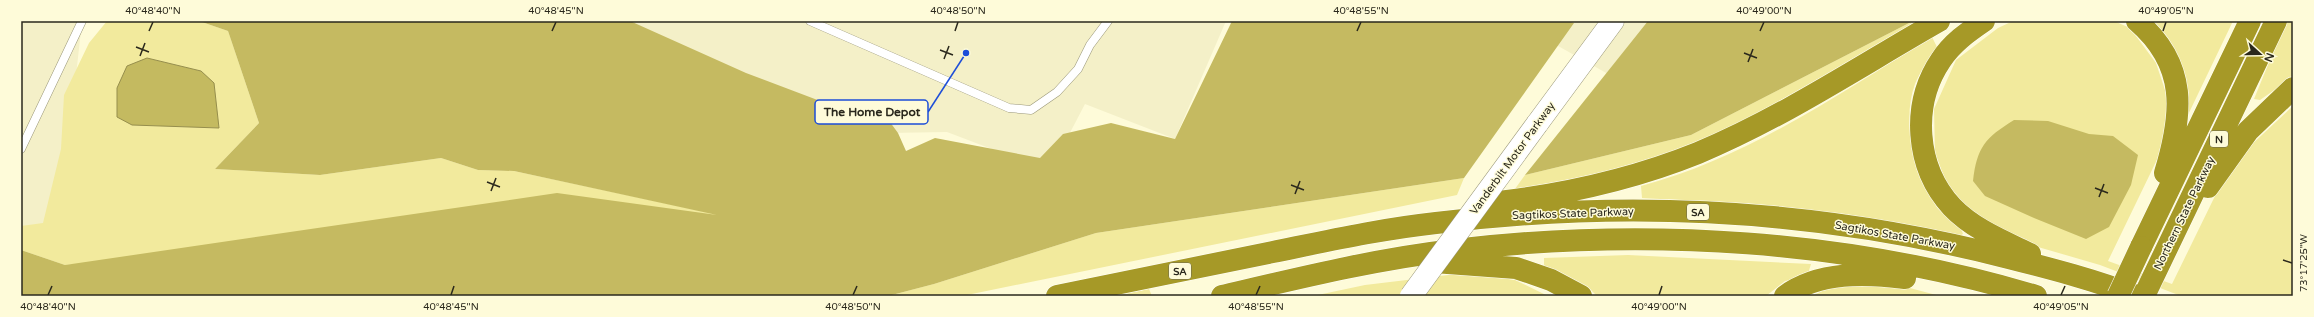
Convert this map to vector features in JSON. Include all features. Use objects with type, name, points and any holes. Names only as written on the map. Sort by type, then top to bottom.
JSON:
[{"type":"highway","points":[[1303,246],[1386,217],[1536,197],[1626,176],[1674,162],[1760,124],[1939,21]]},
{"type":"highway","points":[[1984,21],[1950,48],[1942,59],[1928,87],[1922,109],[1921,132],[1925,159],[1930,173],[1952,207],[1972,224],[1998,239],[2088,281],[2136,296]]},
{"type":"highway","points":[[2137,21],[2154,36],[2167,57],[2176,82],[2178,111],[2174,141],[2141,247]]},
{"type":"highway","name":"N","points":[[2118,296],[2250,21]]},
{"type":"highway","name":"Northern State Parkway","points":[[2144,296],[2276,21]]},
{"type":"highway","points":[[2162,257],[2235,147],[2260,117],[2293,88]]},
{"type":"highway","name":"Sagtikos State Parkway","points":[[1057,296],[1303,246],[1433,223],[1500,216],[1581,211],[1681,211],[1749,215],[1861,227],[1972,249],[2088,281]]},
{"type":"highway","points":[[1222,296],[1392,259],[1452,250],[1556,241],[1688,241],[1778,247],[1869,258],[2026,293]]},
{"type":"highway","points":[[1392,259],[1516,268],[1551,280],[1581,296]]},
{"type":"highway","points":[[1785,296],[1804,285],[1823,280],[1856,275],[1885,275],[2026,293]]},
{"type":"main road","name":"Vanderbilt Motor Parkway","points":[[1411,296],[1613,21]]},
{"type":"lane","points":[[74,21],[77,30]]},
{"type":"lane","points":[[21,149],[82,21]]},
{"type":"lane","points":[[810,21],[1009,108],[1031,110],[1057,92],[1078,69],[1090,45],[1108,21]]},
{"type":"shaded area","points":[[21,21],[82,21],[58,240],[21,242]]},
{"type":"shaded area","points":[[107,21],[199,21],[228,31],[259,123],[215,169],[320,175],[441,158],[478,170],[514,171],[725,216],[65,265],[21,250],[21,226],[43,223],[61,149],[64,95],[89,43]],"holes":[[[147,58],[201,71],[216,108],[219,128],[132,125]]]},
{"type":"shaded area","points":[[199,21],[630,21],[746,73],[836,107],[876,103],[898,133],[906,151],[935,138],[1040,158],[1063,134],[1111,123],[1175,139],[1232,21],[1567,21],[1574,23],[1464,178],[1096,233],[934,284],[888,296],[21,296],[21,250],[65,265],[557,193],[717,215],[514,171],[478,170],[441,158],[320,175],[215,169],[259,123],[228,31]]},
{"type":"shaded area","points":[[433,21],[1226,21],[1175,139],[1085,104],[1050,171],[947,132],[829,134]]},
{"type":"shaded area","points":[[1565,21],[1684,21],[1633,88],[1551,42]]},
{"type":"shaded area","points":[[1648,21],[1913,21],[1691,135],[1525,175]]},
{"type":"shaded area","points":[[1913,21],[1924,21],[1696,147],[1558,187],[1512,193],[1525,175],[1691,135]]},
{"type":"shaded area","points":[[2013,21],[2114,21],[2130,28],[2156,63],[2168,99],[2166,141],[2108,261],[2172,284],[2215,196],[2250,146],[2293,106],[2293,296],[2181,296],[2100,265],[2021,242],[1969,210],[1950,192],[1935,153],[1934,109],[1956,60],[1998,28]]},
{"type":"shaded area","points":[[2146,21],[2233,21],[2186,119]]},
{"type":"shaded area","points":[[2286,21],[2293,21],[2293,77],[2260,100],[2254,99]]},
{"type":"shaded area","points":[[1932,37],[1937,47],[1917,79],[1911,99],[1909,114],[1912,146],[1916,162],[1928,193],[1939,210],[1955,222],[1963,234],[1959,236],[1825,212],[1733,203],[1642,198],[1641,186],[1680,174],[1755,142],[1827,102]]},
{"type":"shaded area","points":[[147,58],[201,71],[214,83],[219,128],[132,125],[117,117],[117,88],[127,66]]},
{"type":"shaded area","points":[[2014,120],[2048,121],[2089,134],[2113,136],[2138,155],[2131,185],[2109,227],[2086,239],[1985,196],[1973,181],[1980,152],[1989,138]]},
{"type":"shaded area","points":[[1464,178],[1457,195],[962,296],[888,296],[934,284],[1096,233]]},
{"type":"shaded area","points":[[1628,255],[1811,264],[1807,277],[1785,281],[1766,296],[1597,296],[1591,290],[1544,269],[1544,258]]},
{"type":"shaded area","points":[[1465,273],[1515,280],[1548,296],[1313,296],[1365,285]]},
{"type":"shaded area","points":[[1891,283],[1940,296],[1812,296],[1828,288]]},
{"type":"shaded area","points":[[1149,289],[1152,296],[1114,296]]},
{"type":"place","name":"The Home Depot","points":[[966,53]]}]
